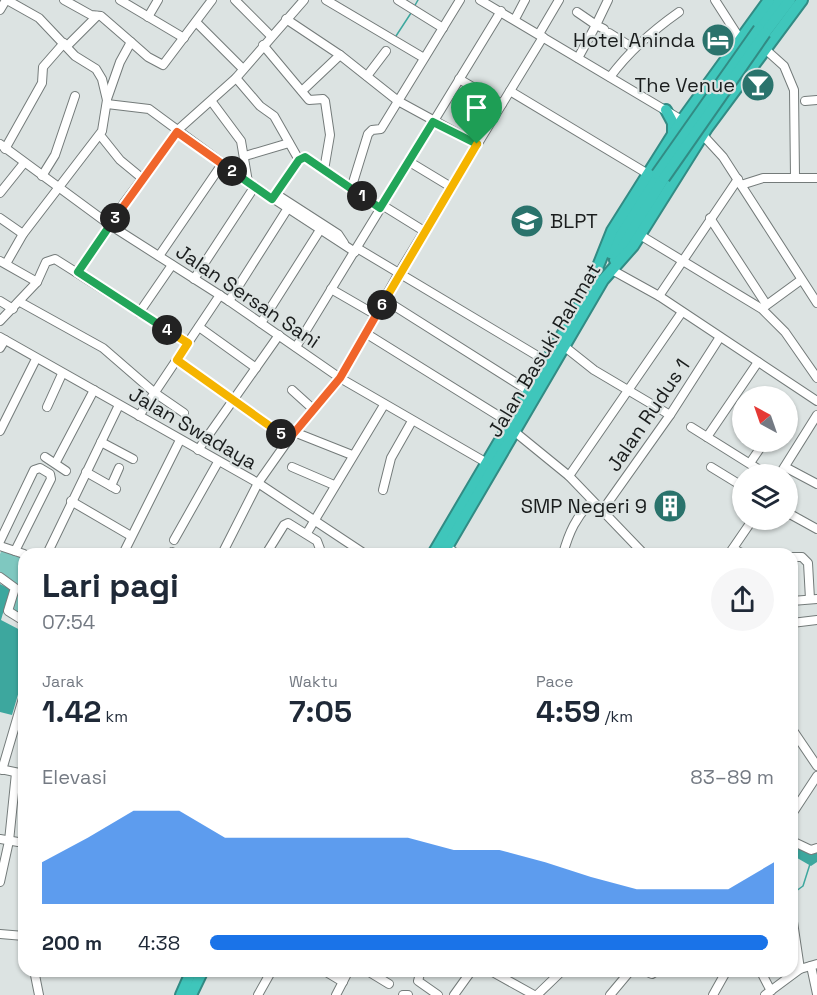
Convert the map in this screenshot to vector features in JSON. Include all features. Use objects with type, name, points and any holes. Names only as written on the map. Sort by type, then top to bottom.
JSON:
[{"type":"highway","name":"Jalan Basuki Rahmat","points":[[446,548],[513,428],[565,347],[599,278],[612,231],[657,175],[681,119],[770,0]]},
{"type":"highway","points":[[599,278],[657,175],[762,31],[780,0]]},
{"type":"highway","points":[[762,31],[790,0]]},
{"type":"highway","name":"Jalan Basuki Rahmat","points":[[437,548],[487,463],[513,428],[529,391],[546,361],[599,278],[612,270],[640,235],[703,133],[802,0]]},
{"type":"highway","points":[[740,40],[739,48],[750,57],[762,53]]},
{"type":"highway","points":[[702,92],[698,104],[702,114],[711,114],[721,109]]},
{"type":"highway","points":[[666,110],[677,112],[690,109]]},
{"type":"highway","points":[[666,110],[673,123],[671,138]]},
{"type":"highway","points":[[671,138],[678,135],[685,137],[689,144],[688,157]]},
{"type":"highway","points":[[181,995],[189,977]]},
{"type":"highway","points":[[191,995],[200,977]]},
{"type":"street","points":[[0,10],[7,0],[39,18],[100,74],[107,102]]},
{"type":"street","points":[[64,0],[101,16],[130,42],[162,65],[212,0]]},
{"type":"street","points":[[120,0],[184,38]]},
{"type":"street","points":[[148,17],[158,0]]},
{"type":"street","points":[[235,0],[271,36]]},
{"type":"street","points":[[78,272],[177,132],[236,78],[304,0]]},
{"type":"street","points":[[326,0],[424,58]]},
{"type":"street","points":[[398,0],[443,28]]},
{"type":"street","points":[[351,189],[368,134],[372,130],[381,129],[460,0]]},
{"type":"street","points":[[482,0],[703,133],[739,182],[801,280],[813,290],[817,303]]},
{"type":"street","points":[[515,19],[525,0]]},
{"type":"street","points":[[225,548],[258,483],[313,409],[340,378],[367,334],[424,231],[510,91],[559,0]]},
{"type":"street","points":[[578,58],[608,0]]},
{"type":"street","points":[[719,1],[740,40]]},
{"type":"street","points":[[296,347],[501,11]]},
{"type":"street","points":[[577,12],[633,48]]},
{"type":"street","points":[[610,78],[633,48],[679,12]]},
{"type":"street","points":[[3,147],[42,83],[43,67],[97,16]]},
{"type":"street","points":[[286,19],[340,55],[398,101],[477,144]]},
{"type":"street","points":[[196,22],[243,69]]},
{"type":"street","points":[[37,282],[3,261],[100,135],[105,124],[107,102],[120,62],[130,42]]},
{"type":"street","points":[[263,45],[310,101],[323,99],[325,101],[330,135],[324,170]]},
{"type":"street","points":[[367,76],[386,51]]},
{"type":"street","points":[[762,53],[784,66],[794,90],[795,177]]},
{"type":"street","points":[[302,92],[340,55]]},
{"type":"street","points":[[236,78],[262,108],[276,119],[299,160]]},
{"type":"street","points":[[459,79],[502,104]]},
{"type":"street","points":[[510,91],[657,175]]},
{"type":"street","points":[[42,176],[55,155],[75,96]]},
{"type":"street","points":[[805,101],[817,100]]},
{"type":"street","points":[[107,102],[145,107],[251,184],[338,234],[345,246]]},
{"type":"street","points":[[194,279],[251,184],[245,156],[235,130],[212,102]]},
{"type":"street","points":[[100,135],[120,160],[142,179]]},
{"type":"street","points":[[245,156],[289,143]]},
{"type":"street","name":"Jalan Sersan Sani","points":[[3,147],[111,225],[229,301],[340,378],[487,463]]},
{"type":"street","points":[[274,196],[299,160],[307,158],[351,189],[424,231]]},
{"type":"street","points":[[408,161],[451,187]]},
{"type":"street","points":[[0,192],[24,163]]},
{"type":"street","points":[[159,256],[222,164]]},
{"type":"street","points":[[658,296],[710,218],[739,182],[762,178],[817,178]]},
{"type":"street","points":[[274,196],[345,246],[400,272],[546,361]]},
{"type":"street","points":[[229,301],[288,208]]},
{"type":"street","points":[[0,218],[23,234]]},
{"type":"street","points":[[710,218],[764,307],[785,332],[817,378]]},
{"type":"street","points":[[261,323],[320,230]]},
{"type":"street","points":[[640,235],[764,307]]},
{"type":"street","points":[[0,321],[37,282],[44,266],[52,259],[78,272],[188,343]]},
{"type":"street","points":[[139,313],[172,265]]},
{"type":"street","points":[[612,270],[658,296],[817,401]]},
{"type":"street","points":[[764,307],[801,280]]},
{"type":"street","points":[[331,289],[376,315]]},
{"type":"street","points":[[139,416],[220,295]]},
{"type":"street","points":[[385,300],[529,391]]},
{"type":"street","points":[[0,301],[13,309]]},
{"type":"street","points":[[20,302],[103,348],[155,393],[184,413]]},
{"type":"street","points":[[569,476],[681,312]]},
{"type":"street","points":[[199,327],[256,368]]},
{"type":"street","points":[[367,334],[513,428],[569,476],[638,548]]},
{"type":"street","points":[[198,450],[279,335]]},
{"type":"street","name":"Jalan Rudus 1","points":[[602,511],[670,415],[720,337]]},
{"type":"street","points":[[0,348],[2,338]]},
{"type":"street","name":"Jalan Swadaya","points":[[2,338],[258,483],[356,548]]},
{"type":"street","points":[[565,347],[594,370],[670,415]]},
{"type":"street","points":[[0,431],[36,359]]},
{"type":"street","points":[[177,360],[292,436],[352,455]]},
{"type":"street","points":[[707,437],[758,362]]},
{"type":"street","points":[[47,407],[62,374]]},
{"type":"street","points":[[56,462],[94,390]]},
{"type":"street","points":[[292,390],[313,409]]},
{"type":"street","points":[[50,548],[119,405]]},
{"type":"street","points":[[307,532],[333,485],[384,405]]},
{"type":"street","points":[[787,464],[817,415]]},
{"type":"street","points":[[383,490],[391,458],[412,421]]},
{"type":"street","points":[[691,427],[750,463],[758,452]]},
{"type":"street","points":[[126,548],[180,440]]},
{"type":"street","points":[[100,442],[133,459]]},
{"type":"street","points":[[45,457],[56,462],[66,471]]},
{"type":"street","points":[[174,540],[218,462]]},
{"type":"street","points":[[292,467],[333,485]]},
{"type":"street","points":[[711,467],[732,480]]},
{"type":"street","points":[[0,541],[34,470],[40,468],[50,474],[51,479],[15,551]]},
{"type":"street","points":[[86,472],[113,488],[119,468]]},
{"type":"street","points":[[798,476],[817,484]]},
{"type":"street","points":[[71,501],[131,536]]},
{"type":"street","points":[[565,548],[572,526],[592,501]]},
{"type":"street","points":[[798,519],[817,529]]},
{"type":"street","points":[[270,548],[285,524],[307,532],[319,543],[320,548]]},
{"type":"street","points":[[733,548],[745,530]]},
{"type":"street","points":[[0,546],[18,552]]},
{"type":"street","points":[[798,557],[802,557],[808,563],[813,599],[798,600]]},
{"type":"street","points":[[0,577],[15,588],[8,611],[18,617]]},
{"type":"street","points":[[798,622],[817,620]]},
{"type":"street","points":[[18,717],[1,770],[18,774]]},
{"type":"street","points":[[798,738],[817,765]]},
{"type":"street","points":[[798,805],[816,779]]},
{"type":"street","points":[[0,882],[18,786]]},
{"type":"street","points":[[0,839],[18,842]]},
{"type":"street","points":[[798,844],[812,850],[817,848]]},
{"type":"street","points":[[0,934],[18,937]]},
{"type":"street","points":[[798,960],[800,969],[814,965],[817,994]]},
{"type":"street","points":[[35,977],[39,995]]},
{"type":"street","points":[[258,995],[268,977]]},
{"type":"street","points":[[335,977],[343,982]]},
{"type":"street","points":[[336,995],[346,977]]},
{"type":"street","points":[[378,977],[389,984]]},
{"type":"street","points":[[418,977],[417,981],[438,995]]},
{"type":"street","points":[[454,995],[467,977]]},
{"type":"street","points":[[502,977],[536,995],[555,977]]},
{"type":"street","points":[[610,995],[625,977]]},
{"type":"street","points":[[713,995],[723,977]]},
{"type":"street","points":[[762,977],[768,993],[789,977]]},
{"type":"street","points":[[403,995],[408,995]]},
{"type":"shaded area","points":[[3,547],[18,555],[18,586],[0,575],[0,554]]},
{"type":"shaded area","points":[[0,584],[10,589],[1,620],[18,629],[18,694],[12,715],[0,712]]},
{"type":"shaded area","points":[[18,586],[18,621],[8,617]]},
{"type":"shaded area","points":[[798,847],[812,854],[817,852],[817,862],[811,866],[798,858]]},
{"type":"waterway","points":[[414,7],[418,0]]},
{"type":"waterway","points":[[396,36],[411,13]]},
{"type":"waterway","points":[[798,890],[803,886],[810,864]]},
{"type":"place","name":"Hotel Aninda","points":[[718,40]]},
{"type":"place","name":"The Venue","points":[[758,85]]},
{"type":"place","name":"BLPT","points":[[527,221]]},
{"type":"place","name":"SMP Negeri 9","points":[[670,506]]},
{"type":"route","points":[[433,122],[477,144],[340,378],[289,439],[177,360],[188,343],[78,272],[124,203],[177,132],[272,199],[299,160],[305,157],[380,208],[433,122]]}]
